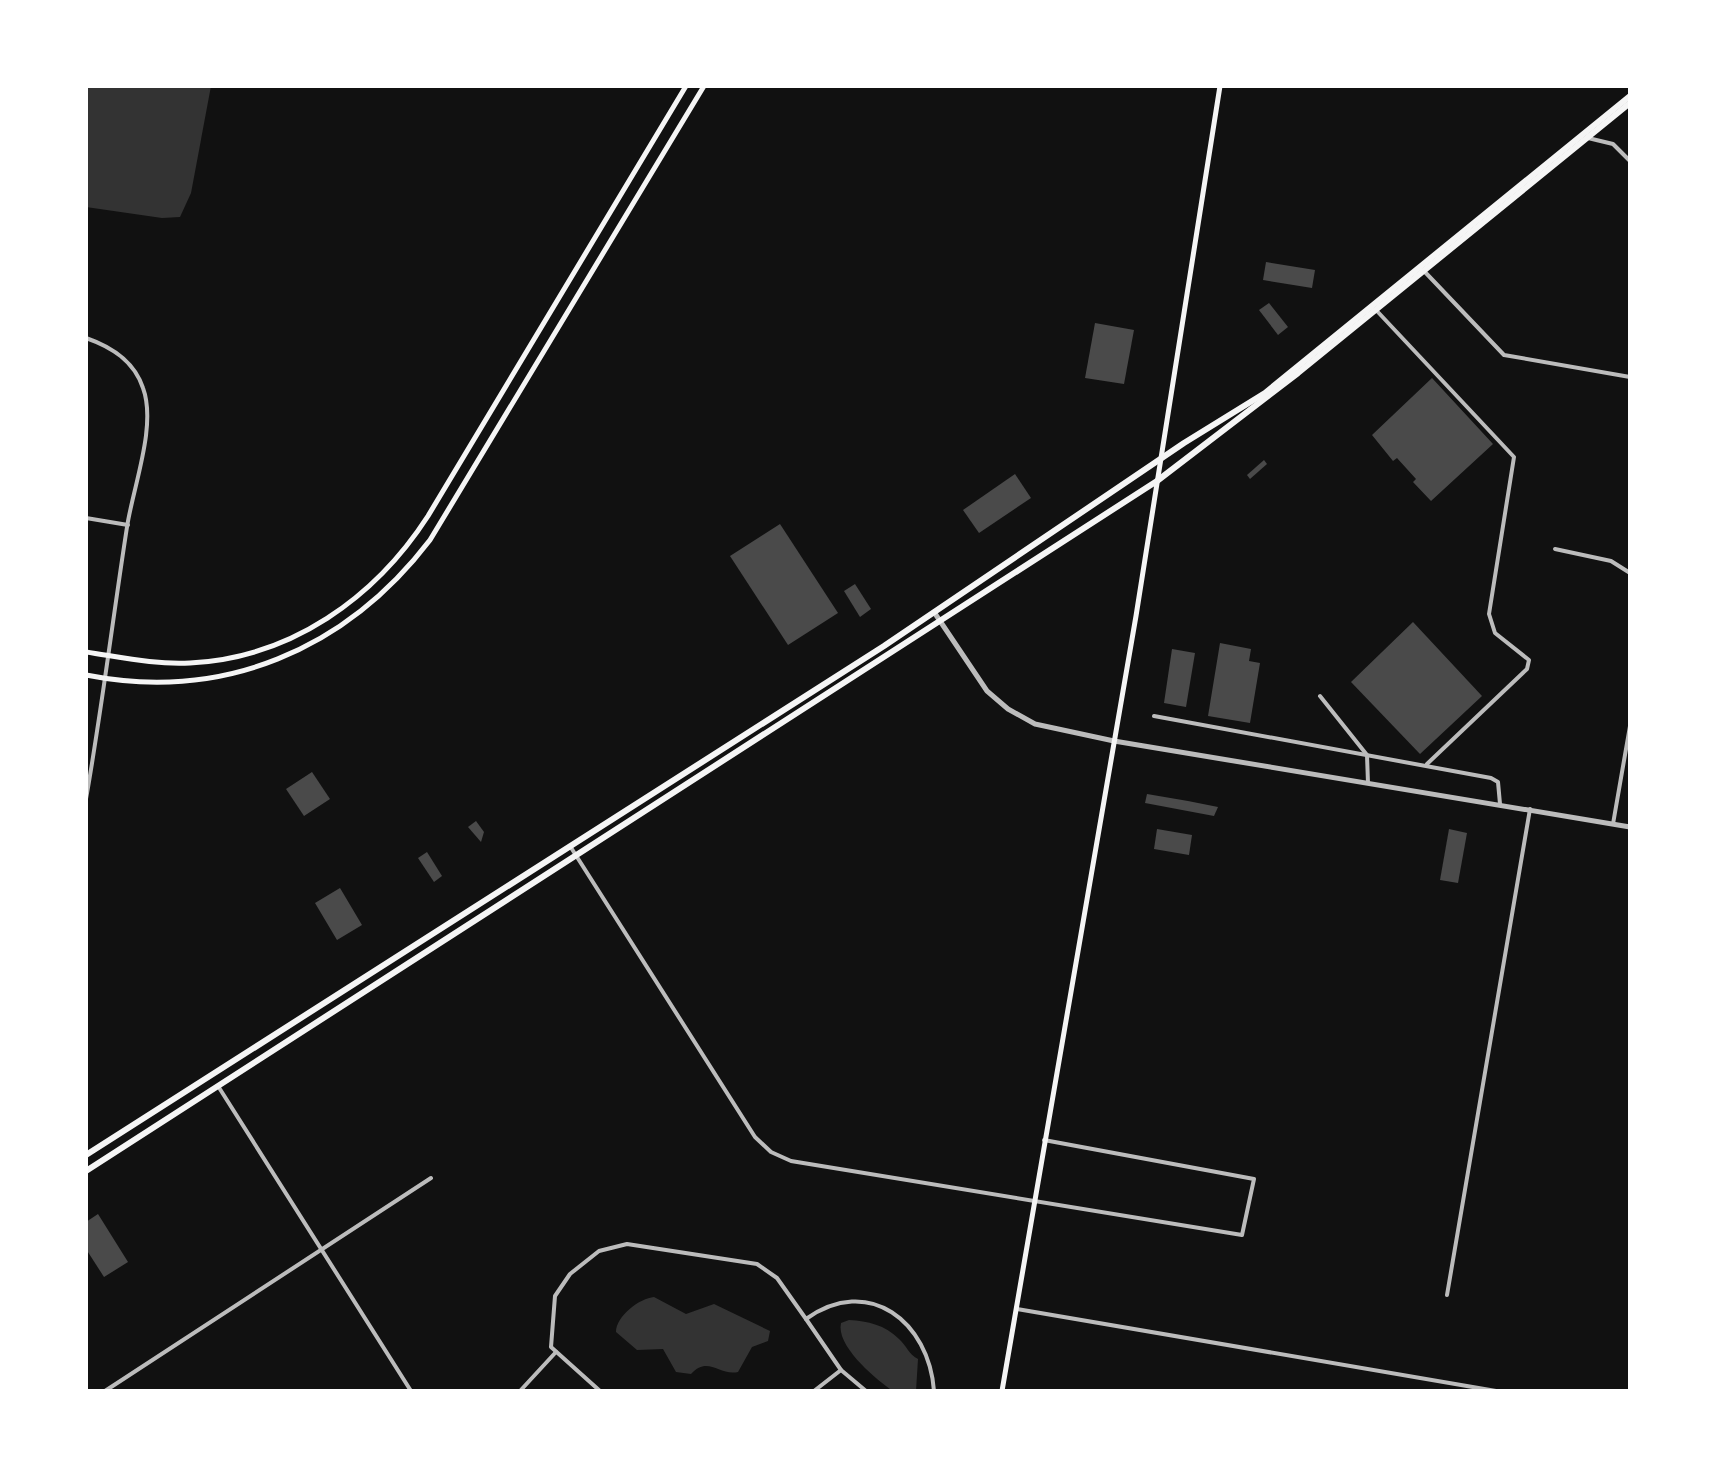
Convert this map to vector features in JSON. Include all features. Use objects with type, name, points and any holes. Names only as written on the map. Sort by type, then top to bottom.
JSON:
[{"type":"main road","points":[[86,652],[188,664],[260,650],[328,619],[352,603],[395,564],[428,516],[686,86]]},
{"type":"main road","points":[[86,675],[148,683],[186,680],[265,665],[329,636],[371,606],[403,575],[430,540],[704,86]]},
{"type":"main road","points":[[1002,1391],[1161,460],[1220,86]]},
{"type":"main road","points":[[86,1155],[934,612],[1265,393],[1630,96]]},
{"type":"main road","points":[[86,1171],[1157,481],[1376,310],[1630,103]]},
{"type":"street","points":[[1588,138],[1613,144],[1630,161]]},
{"type":"street","points":[[1424,271],[1504,355],[1630,377]]},
{"type":"street","points":[[1376,310],[1514,457],[1489,614],[1495,633],[1529,660],[1527,669],[1427,764]]},
{"type":"street","points":[[86,338],[120,354],[130,365],[144,390],[148,418],[128,525],[107,679],[86,799]]},
{"type":"street","points":[[86,518],[128,525]]},
{"type":"street","points":[[1555,549],[1611,561],[1630,573]]},
{"type":"street","points":[[934,612],[987,691],[1008,709],[1035,724],[1114,741],[1630,827]]},
{"type":"street","points":[[1320,696],[1367,755],[1368,783]]},
{"type":"street","points":[[1154,716],[1491,778],[1498,782],[1500,804]]},
{"type":"street","points":[[1613,824],[1630,726]]},
{"type":"street","points":[[1447,1295],[1530,809]]},
{"type":"street","points":[[570,846],[755,1137],[771,1152],[791,1161],[1242,1235],[1254,1179],[1044,1140]]},
{"type":"street","points":[[218,1086],[411,1391]]},
{"type":"street","points":[[105,1391],[431,1178]]},
{"type":"street","points":[[600,1391],[551,1347],[555,1296],[570,1274],[599,1251],[627,1244],[757,1264],[777,1278],[841,1370],[866,1391]]},
{"type":"street","points":[[806,1319],[820,1309],[853,1300],[882,1307],[912,1327],[929,1360],[934,1391]]},
{"type":"street","points":[[1015,1309],[1496,1391]]},
{"type":"street","points":[[520,1391],[556,1352]]},
{"type":"street","points":[[814,1391],[841,1370]]},
{"type":"shaded area","points":[[86,86],[211,86],[191,193],[180,217],[162,218],[86,207]]},
{"type":"shaded area","points":[[654,1297],[686,1314],[714,1304],[770,1331],[768,1341],[752,1347],[738,1372],[703,1366],[691,1374],[676,1372],[663,1349],[637,1350],[616,1332],[620,1320],[630,1309]]},
{"type":"shaded area","points":[[849,1320],[882,1327],[902,1342],[918,1359],[916,1391],[890,1389],[857,1359],[841,1332],[841,1323]]},
{"type":"building","points":[[1266,262],[1315,270],[1312,288],[1263,280]]},
{"type":"building","points":[[1269,303],[1288,327],[1278,335],[1259,310]]},
{"type":"building","points":[[1095,323],[1134,330],[1124,384],[1085,378]]},
{"type":"building","points":[[1432,378],[1493,444],[1431,501],[1413,482],[1416,479],[1397,458],[1393,461],[1372,435]]},
{"type":"building","points":[[1264,460],[1267,464],[1250,479],[1247,475]]},
{"type":"building","points":[[1015,474],[1031,498],[979,533],[963,510]]},
{"type":"building","points":[[780,524],[838,613],[788,645],[730,556]]},
{"type":"building","points":[[855,584],[871,609],[860,617],[844,591]]},
{"type":"building","points":[[1413,622],[1482,696],[1420,754],[1351,682]]},
{"type":"building","points":[[1220,643],[1251,649],[1249,661],[1260,663],[1250,723],[1208,716]]},
{"type":"building","points":[[1172,649],[1195,653],[1186,707],[1164,703]]},
{"type":"building","points":[[312,772],[330,799],[304,816],[286,789]]},
{"type":"building","points":[[1147,794],[1218,807],[1214,816],[1145,803]]},
{"type":"building","points":[[476,821],[484,832],[481,842],[468,827]]},
{"type":"building","points":[[1157,829],[1192,835],[1189,855],[1154,849]]},
{"type":"building","points":[[1449,829],[1467,833],[1458,883],[1440,880]]},
{"type":"building","points":[[427,852],[442,876],[434,882],[418,858]]},
{"type":"building","points":[[340,888],[362,925],[337,940],[315,903]]},
{"type":"building","points":[[98,1214],[128,1262],[104,1277],[86,1249],[86,1222]]}]
